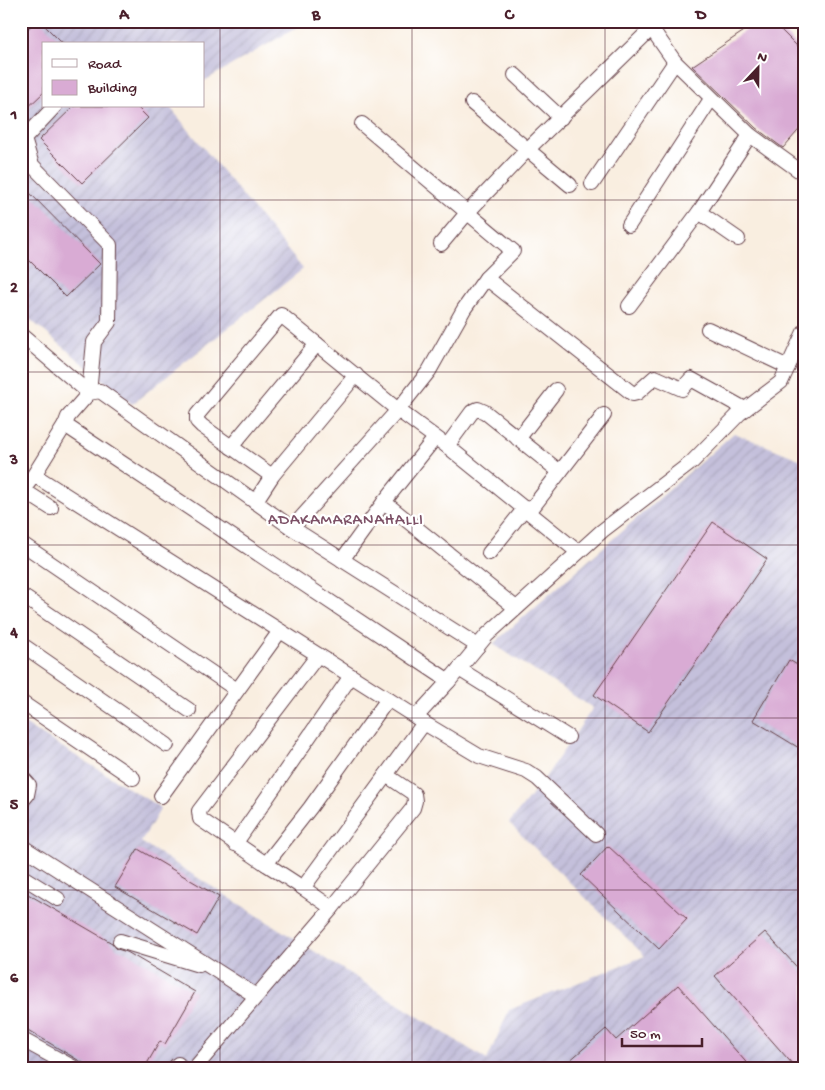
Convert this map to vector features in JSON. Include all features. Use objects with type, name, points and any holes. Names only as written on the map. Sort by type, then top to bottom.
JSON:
[{"type":"street","points":[[441,244],[467,213],[528,149],[561,118],[652,23],[675,62],[711,99],[750,135],[804,174]]},
{"type":"street","points":[[592,184],[675,62]]},
{"type":"street","points":[[515,75],[561,118]]},
{"type":"street","points":[[629,225],[711,99]]},
{"type":"street","points":[[472,103],[570,185]]},
{"type":"street","points":[[52,508],[22,491],[34,475],[68,417],[89,393],[94,342],[110,322],[110,245],[32,165],[24,139],[53,108]]},
{"type":"street","points":[[292,528],[398,410],[429,371],[464,309],[486,278],[513,251],[362,124]]},
{"type":"street","points":[[629,306],[699,212],[750,135]]},
{"type":"street","points":[[699,212],[738,239]]},
{"type":"street","points":[[486,278],[633,394],[637,394],[655,377],[682,388],[691,379],[745,409]]},
{"type":"street","points":[[272,476],[231,448],[197,421],[198,416],[281,315],[578,552]]},
{"type":"street","points":[[708,329],[788,367]]},
{"type":"street","points":[[303,888],[386,775],[420,720],[487,635],[602,531],[692,462],[739,414],[781,382],[804,332]]},
{"type":"street","points":[[21,334],[89,393],[100,392],[292,528],[478,646]]},
{"type":"street","points":[[231,448],[317,344]]},
{"type":"street","points":[[255,502],[272,476],[356,376]]},
{"type":"street","points":[[518,439],[556,390]]},
{"type":"street","points":[[447,446],[472,412],[478,409],[485,412],[560,472]]},
{"type":"street","points":[[489,553],[560,472],[604,415]]},
{"type":"street","points":[[65,425],[449,681]]},
{"type":"street","points":[[342,560],[384,502],[435,438]]},
{"type":"street","points":[[34,475],[479,756],[526,771],[537,778],[596,834]]},
{"type":"street","points":[[384,502],[516,608]]},
{"type":"street","points":[[21,543],[237,690]]},
{"type":"street","points":[[21,595],[189,710]]},
{"type":"street","points":[[161,796],[280,631]]},
{"type":"street","points":[[21,644],[167,744]]},
{"type":"street","points":[[318,655],[200,811],[200,819],[332,908]]},
{"type":"street","points":[[459,669],[568,737]]},
{"type":"street","points":[[235,844],[351,676]]},
{"type":"street","points":[[266,864],[310,808],[388,699]]},
{"type":"street","points":[[21,702],[132,778]]},
{"type":"street","points":[[194,1069],[332,908],[413,808],[416,801],[414,794],[386,775]]},
{"type":"street","points":[[21,776],[29,785],[27,795],[21,802]]},
{"type":"street","points":[[21,846],[256,996]]},
{"type":"street","points":[[21,876],[58,899]]},
{"type":"street","points":[[139,922],[141,948]]},
{"type":"street","points":[[120,941],[216,970]]},
{"type":"street","points":[[21,1039],[76,1069]]},
{"type":"shaded area","points":[[21,21],[308,21],[205,80],[205,42],[42,42],[42,108],[171,108],[303,269],[132,404],[21,312]]},
{"type":"shaded area","points":[[734,433],[804,461],[804,1069],[21,1069],[21,722],[161,808],[141,842],[487,1060],[509,1010],[645,956],[509,823],[542,782],[593,708],[493,644]]},
{"type":"building","points":[[36,21],[40,21],[61,42],[42,42],[42,94],[21,114],[21,35]]},
{"type":"building","points":[[759,21],[772,21],[804,53],[804,124],[783,148],[756,128],[692,66]]},
{"type":"building","points":[[72,108],[138,108],[148,118],[82,183],[39,140]]},
{"type":"building","points":[[21,184],[100,264],[66,297],[21,252]]},
{"type":"building","points":[[713,522],[767,559],[648,732],[594,695]]},
{"type":"building","points":[[789,660],[804,669],[804,751],[753,720]]},
{"type":"building","points":[[608,846],[687,919],[659,949],[581,875]]},
{"type":"building","points":[[138,849],[219,897],[197,935],[115,887]]},
{"type":"building","points":[[21,890],[112,943],[117,949],[127,952],[195,992],[165,1044],[160,1041],[144,1069],[93,1069],[21,1026]]},
{"type":"building","points":[[765,932],[804,975],[804,1059],[795,1067],[715,976]]},
{"type":"building","points":[[678,985],[752,1069],[560,1069],[606,1029],[616,1040]]},
{"type":"district","name":"ADAKAMARANAHALLI","points":[[346,518]]}]
